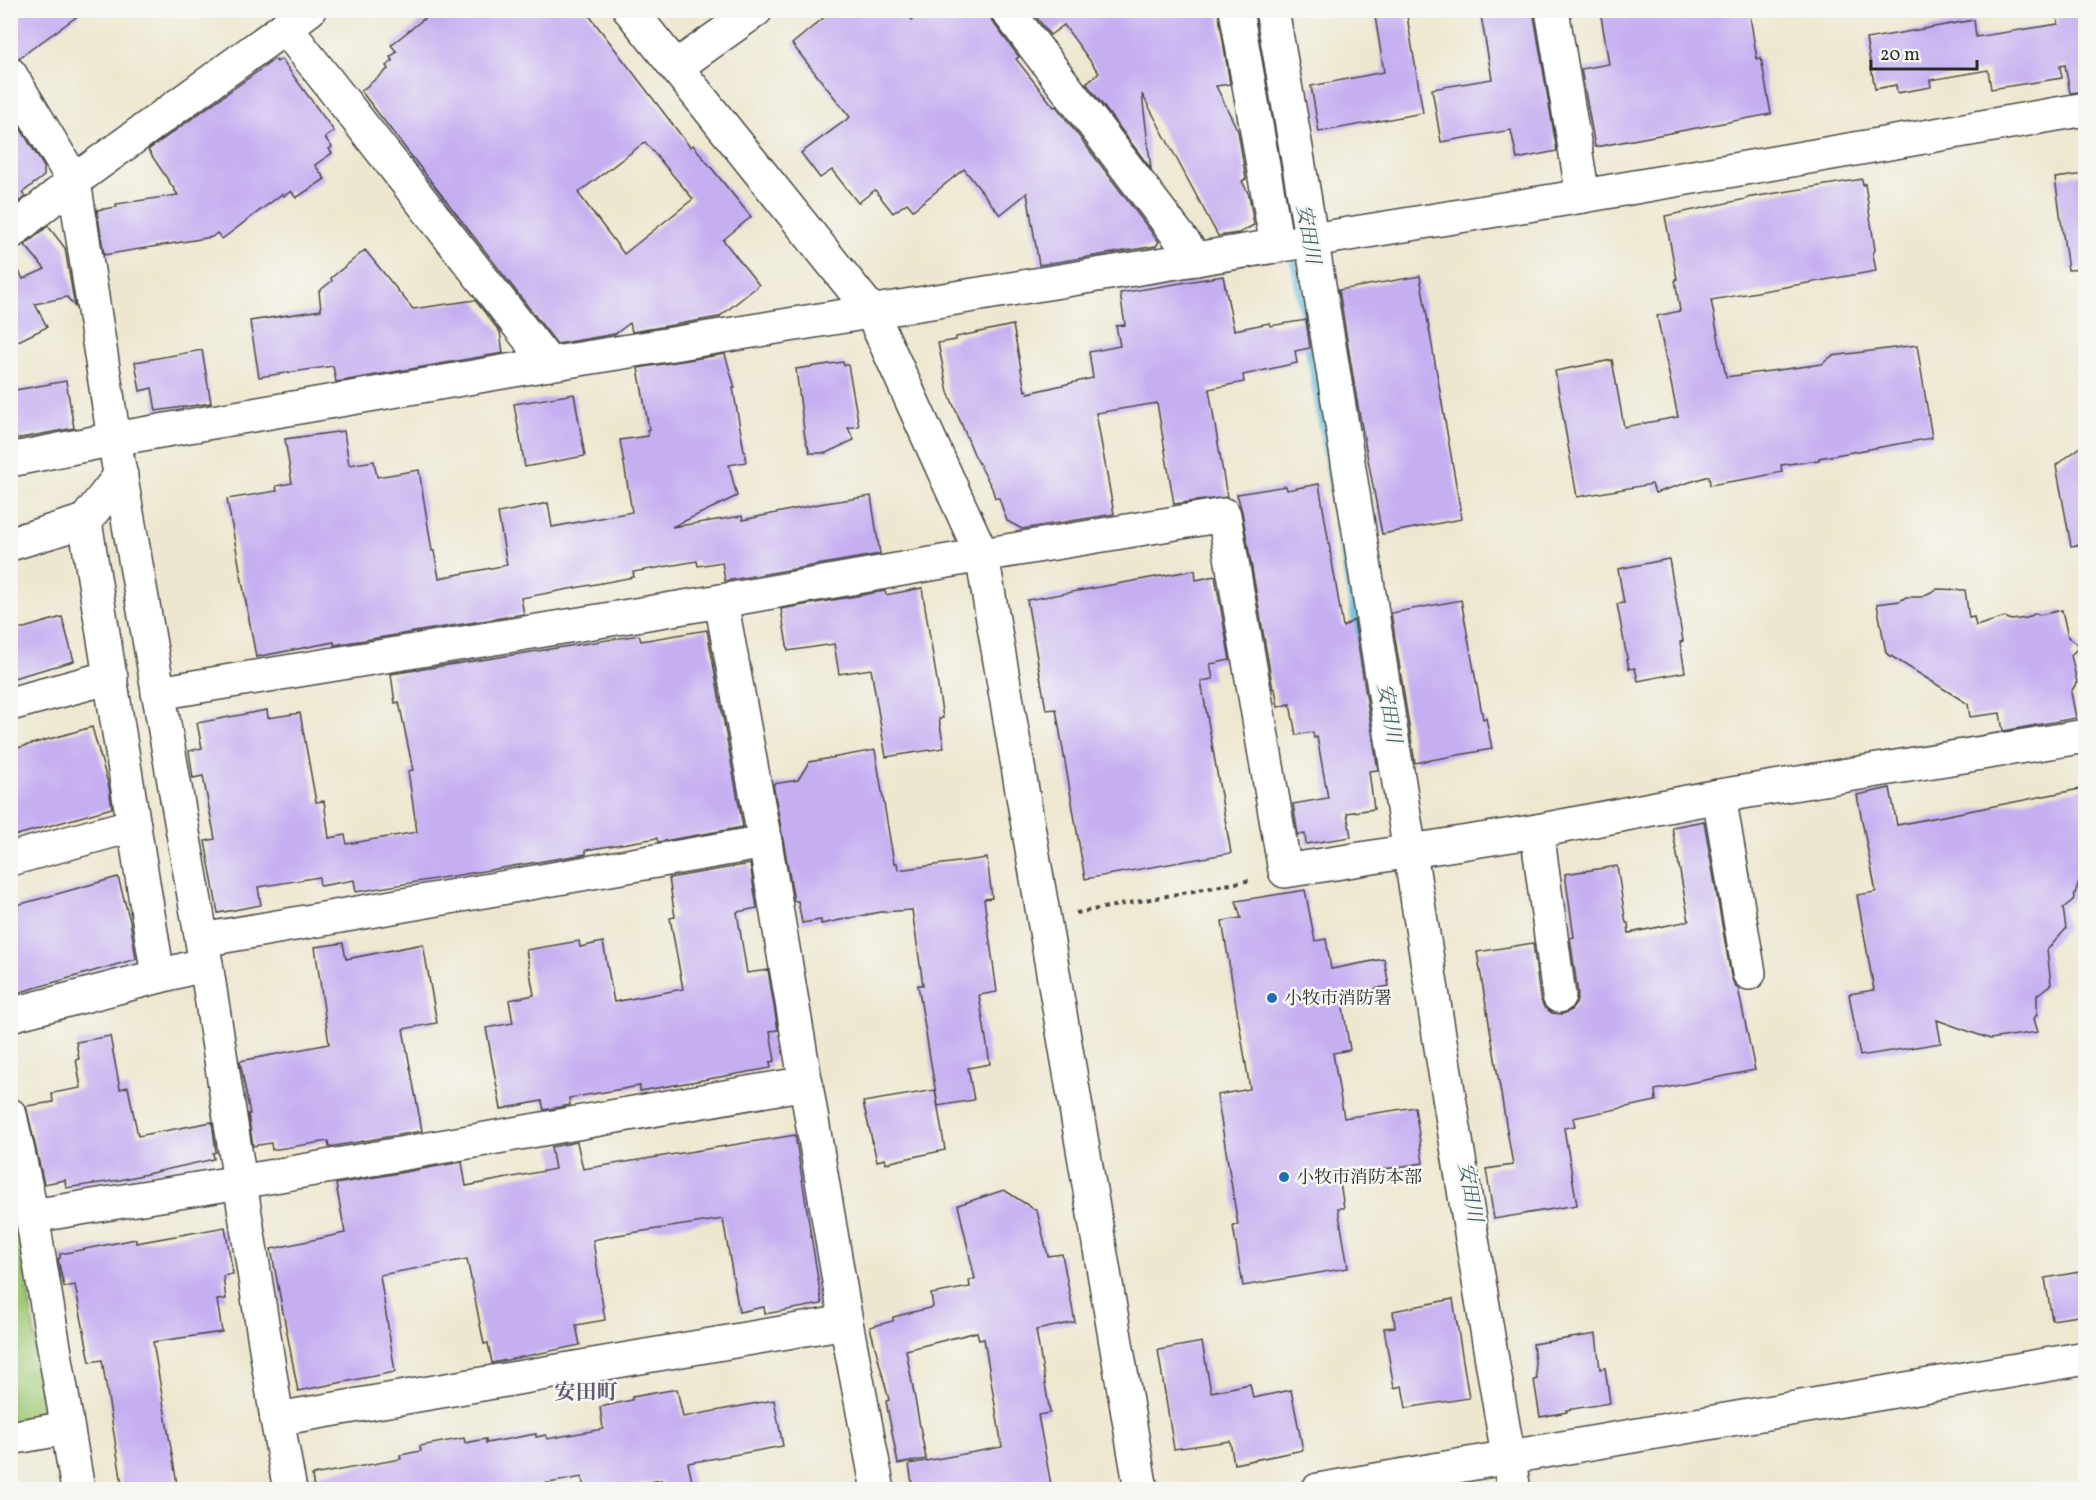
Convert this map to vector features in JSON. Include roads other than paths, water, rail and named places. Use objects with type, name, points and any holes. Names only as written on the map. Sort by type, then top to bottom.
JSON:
[{"type":"street","points":[[630,10],[871,311],[982,555],[1142,1490]]},
{"type":"street","points":[[676,67],[756,10]]},
{"type":"street","points":[[1007,10],[1196,259]]},
{"type":"street","points":[[1552,10],[1583,196]]},
{"type":"street","points":[[10,233],[74,181],[297,19],[549,364]]},
{"type":"street","points":[[1277,246],[1238,25],[1274,21],[1313,240],[1397,852],[1514,1490]]},
{"type":"street","points":[[10,74],[74,181],[114,439],[204,952],[290,1490]]},
{"type":"street","points":[[1249,85],[1285,79]]},
{"type":"street","points":[[10,460],[114,439],[549,364],[1583,196],[2085,110]]},
{"type":"street","points":[[10,544],[86,521],[121,475]]},
{"type":"street","points":[[158,693],[721,601],[1224,515],[1285,871],[1538,831],[1719,796],[2085,736]]},
{"type":"street","points":[[86,521],[158,976]]},
{"type":"street","points":[[721,601],[765,842],[846,1322],[878,1490]]},
{"type":"street","points":[[10,704],[111,677]]},
{"type":"street","points":[[1719,796],[1749,973]]},
{"type":"street","points":[[10,859],[134,825]]},
{"type":"street","points":[[1538,831],[1559,996]]},
{"type":"street","points":[[10,1015],[158,976],[204,952],[765,842]]},
{"type":"street","points":[[32,1216],[806,1083]]},
{"type":"street","points":[[10,1115],[32,1216],[78,1490]]},
{"type":"street","points":[[277,1419],[846,1322]]},
{"type":"street","points":[[1318,1490],[1391,1483],[1509,1456],[2085,1358]]},
{"type":"street","points":[[10,1438],[67,1428]]},
{"type":"waterway","name":"安田川","points":[[1253,10],[1263,72]]},
{"type":"waterway","name":"安田川","points":[[1293,247],[1361,649]]},
{"type":"place","name":"小牧市消防署","points":[[1272,998]]},
{"type":"place","name":"小牧市消防本部","points":[[1284,1177]]},
{"type":"district","name":"安田町","points":[[586,1392]]}]
